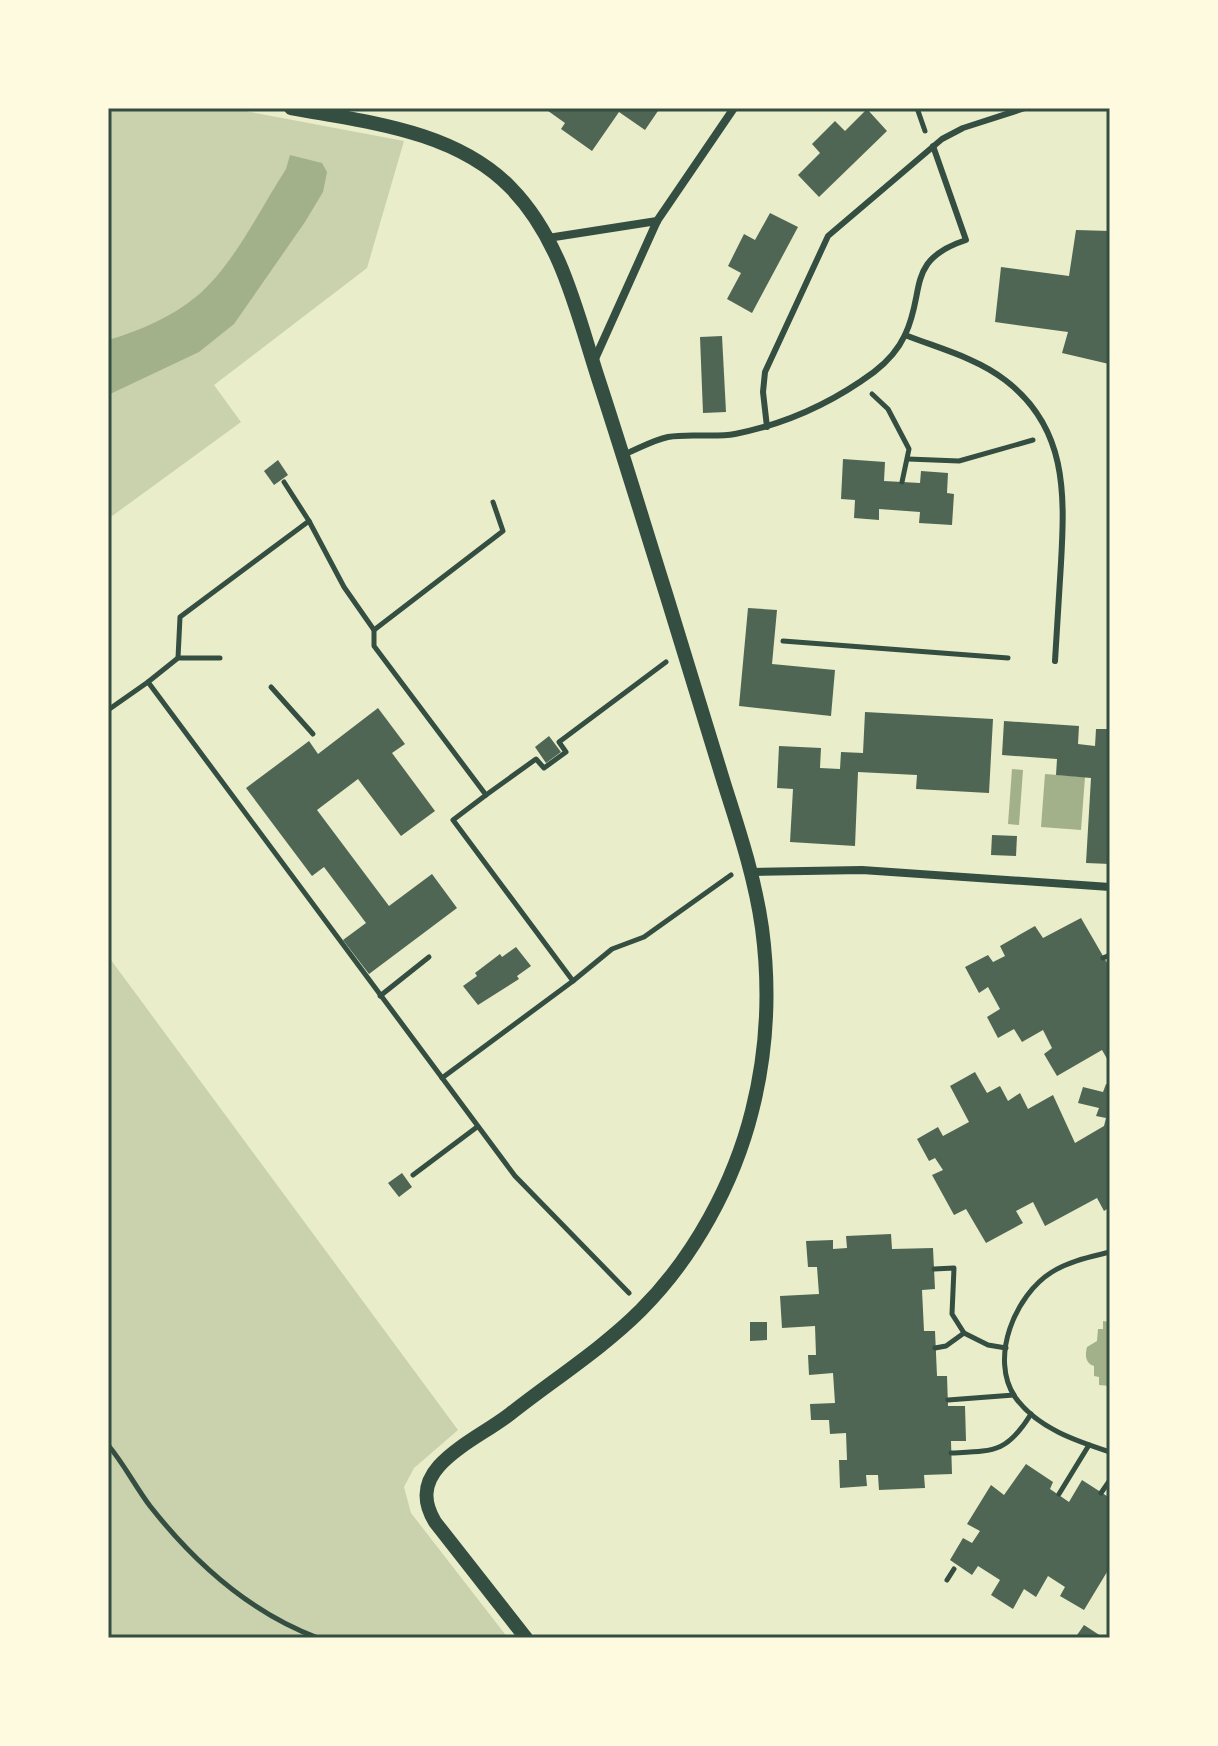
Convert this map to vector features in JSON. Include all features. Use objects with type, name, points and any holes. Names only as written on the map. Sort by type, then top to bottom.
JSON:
[{"type":"street","points":[[291,108],[400,130],[468,155],[515,191],[548,238],[570,292],[623,455],[744,873],[765,958],[766,1021],[752,1111],[736,1162],[692,1245],[643,1308],[613,1335],[447,1459],[427,1486],[426,1504],[435,1522],[526,1638]]},
{"type":"street","points":[[593,362],[657,221],[734,108]]},
{"type":"street","points":[[548,238],[657,221]]},
{"type":"street","points":[[744,873],[862,870],[1110,887]]},
{"type":"lane","points":[[767,427],[763,392],[765,372],[823,245],[834,229],[933,146],[963,128],[1025,108]]},
{"type":"lane","points":[[623,455],[667,437],[732,434],[767,427],[819,407],[887,360],[905,335],[918,279],[924,268],[939,253],[966,240],[933,146]]},
{"type":"lane","points":[[905,335],[975,362],[1004,378],[1029,403],[1049,434],[1060,471],[1064,510],[1055,661]]},
{"type":"path","points":[[859,382],[888,409],[909,449],[902,482]]},
{"type":"path","points":[[908,459],[959,461],[1001,451],[1049,434]]},
{"type":"path","points":[[284,482],[344,587],[374,630],[374,646],[486,795]]},
{"type":"path","points":[[374,630],[503,531],[493,502]]},
{"type":"path","points":[[178,658],[180,617],[309,521]]},
{"type":"path","points":[[783,641],[1008,658]]},
{"type":"path","points":[[108,710],[178,658],[220,658]]},
{"type":"path","points":[[573,981],[453,820],[536,759],[544,768],[566,752],[559,742],[671,659]]},
{"type":"path","points":[[148,682],[515,1176],[633,1297]]},
{"type":"path","points":[[271,687],[313,734]]},
{"type":"path","points":[[442,1078],[612,949],[644,937],[728,875],[744,873]]},
{"type":"path","points":[[1103,958],[1110,955]]},
{"type":"path","points":[[380,996],[429,957]]},
{"type":"path","points":[[413,1175],[477,1127]]},
{"type":"path","points":[[1110,1252],[1068,1264],[1036,1284],[1015,1315],[1006,1348],[1008,1381],[1014,1395],[1031,1414],[1046,1425],[1110,1452]]},
{"type":"path","points":[[934,1269],[954,1268],[952,1314],[964,1333],[988,1345],[1006,1348]]},
{"type":"path","points":[[935,1348],[946,1346],[964,1333]]},
{"type":"path","points":[[948,1400],[1014,1395]]},
{"type":"path","points":[[951,1453],[1002,1448],[1019,1433],[1031,1414]]},
{"type":"path","points":[[108,1445],[148,1503],[179,1540],[236,1592],[269,1616],[318,1638]]},
{"type":"path","points":[[1059,1494],[1089,1445]]},
{"type":"path","points":[[1101,1493],[1110,1480]]},
{"type":"path","points":[[947,1580],[954,1569]]},
{"type":"shaded area","points":[[108,108],[229,108],[404,141],[367,268],[214,385],[241,422],[108,519]]},
{"type":"shaded area","points":[[290,155],[322,163],[327,172],[323,192],[234,324],[199,352],[108,395],[108,340],[166,317],[210,284],[245,236],[286,169]]},
{"type":"shaded area","points":[[1012,769],[1023,770],[1019,825],[1008,824]]},
{"type":"shaded area","points":[[1045,774],[1085,777],[1081,830],[1041,827]]},
{"type":"shaded area","points":[[108,956],[458,1430],[414,1468],[404,1487],[411,1513],[508,1638],[108,1638]]},
{"type":"shaded area","points":[[1103,1321],[1110,1322],[1110,1386],[1099,1385],[1099,1377],[1094,1376],[1094,1366],[1086,1356],[1087,1347],[1097,1341],[1098,1329],[1103,1329]]},
{"type":"building","points":[[544,108],[660,108],[645,130],[619,112],[592,151],[561,129],[565,123]]},
{"type":"building","points":[[867,109],[887,131],[819,197],[798,175],[820,153],[812,144],[835,121],[845,131]]},
{"type":"building","points":[[770,213],[798,227],[752,313],[727,299],[741,273],[728,266],[744,234],[755,240]]},
{"type":"building","points":[[1076,230],[1110,231],[1109,364],[1062,353],[1068,332],[995,322],[1001,267],[1069,276]]},
{"type":"building","points":[[722,336],[726,412],[703,413],[700,337]]},
{"type":"building","points":[[843,459],[885,462],[884,481],[920,483],[921,471],[948,473],[947,493],[954,494],[952,525],[919,523],[920,512],[879,509],[879,520],[854,518],[855,500],[841,499]]},
{"type":"building","points":[[278,460],[288,475],[274,485],[264,471]]},
{"type":"building","points":[[748,608],[777,610],[772,664],[835,670],[831,716],[739,706]]},
{"type":"building","points":[[378,708],[405,744],[392,753],[435,811],[401,836],[358,779],[317,810],[389,906],[432,874],[457,908],[369,974],[343,940],[366,923],[324,867],[312,876],[246,788],[309,741],[318,754]]},
{"type":"building","points":[[865,712],[993,719],[989,793],[916,789],[917,775],[858,772],[855,846],[790,842],[793,789],[777,788],[779,746],[821,748],[820,768],[840,769],[841,752],[863,753]]},
{"type":"building","points":[[1004,721],[1079,726],[1078,744],[1095,746],[1096,729],[1110,729],[1110,864],[1086,863],[1091,778],[1056,775],[1057,759],[1002,755]]},
{"type":"building","points":[[549,736],[561,752],[546,763],[535,747]]},
{"type":"building","points":[[992,835],[1017,836],[1016,856],[991,855]]},
{"type":"building","points":[[1081,918],[1110,968],[1110,1064],[1102,1050],[1057,1076],[1044,1054],[1052,1048],[1043,1030],[1022,1042],[1014,1029],[998,1038],[987,1017],[1000,1009],[988,987],[979,993],[965,967],[988,955],[993,962],[1005,956],[1000,946],[1035,926],[1043,938]]},
{"type":"building","points":[[516,947],[531,966],[517,976],[519,979],[478,1005],[463,986],[500,954],[502,957]]},
{"type":"building","points":[[975,1072],[987,1093],[1000,1086],[1008,1101],[1020,1093],[1028,1109],[1053,1095],[1075,1143],[1104,1126],[1106,1118],[1096,1116],[1099,1108],[1078,1103],[1083,1087],[1103,1092],[1106,1084],[1110,1085],[1110,1207],[1104,1211],[1097,1198],[1045,1226],[1033,1202],[1016,1211],[1023,1223],[986,1243],[966,1209],[954,1215],[932,1175],[943,1170],[935,1158],[929,1161],[917,1139],[938,1127],[943,1136],[969,1122],[950,1086]]},
{"type":"building","points":[[402,1173],[412,1187],[399,1197],[388,1183]]},
{"type":"building","points":[[891,1234],[892,1249],[933,1248],[935,1289],[922,1290],[924,1331],[935,1331],[937,1376],[947,1376],[948,1406],[965,1406],[966,1441],[951,1441],[952,1474],[924,1475],[925,1488],[879,1490],[878,1475],[866,1475],[867,1486],[840,1488],[839,1460],[847,1460],[846,1433],[830,1434],[829,1420],[811,1420],[810,1404],[835,1403],[833,1373],[809,1375],[808,1355],[816,1355],[815,1326],[782,1328],[780,1296],[819,1294],[817,1267],[808,1267],[806,1241],[833,1240],[833,1249],[847,1248],[846,1236]]},
{"type":"building","points":[[750,1322],[767,1322],[767,1340],[750,1341]]},
{"type":"building","points":[[1026,1464],[1053,1482],[1050,1489],[1069,1502],[1082,1480],[1110,1498],[1110,1567],[1084,1610],[1060,1596],[1065,1587],[1048,1576],[1036,1597],[1024,1589],[1013,1609],[991,1595],[1000,1580],[978,1566],[972,1575],[950,1560],[963,1538],[972,1543],[980,1531],[967,1524],[991,1485],[1004,1495]]},
{"type":"building","points":[[1084,1625],[1104,1638],[1075,1638]]}]
